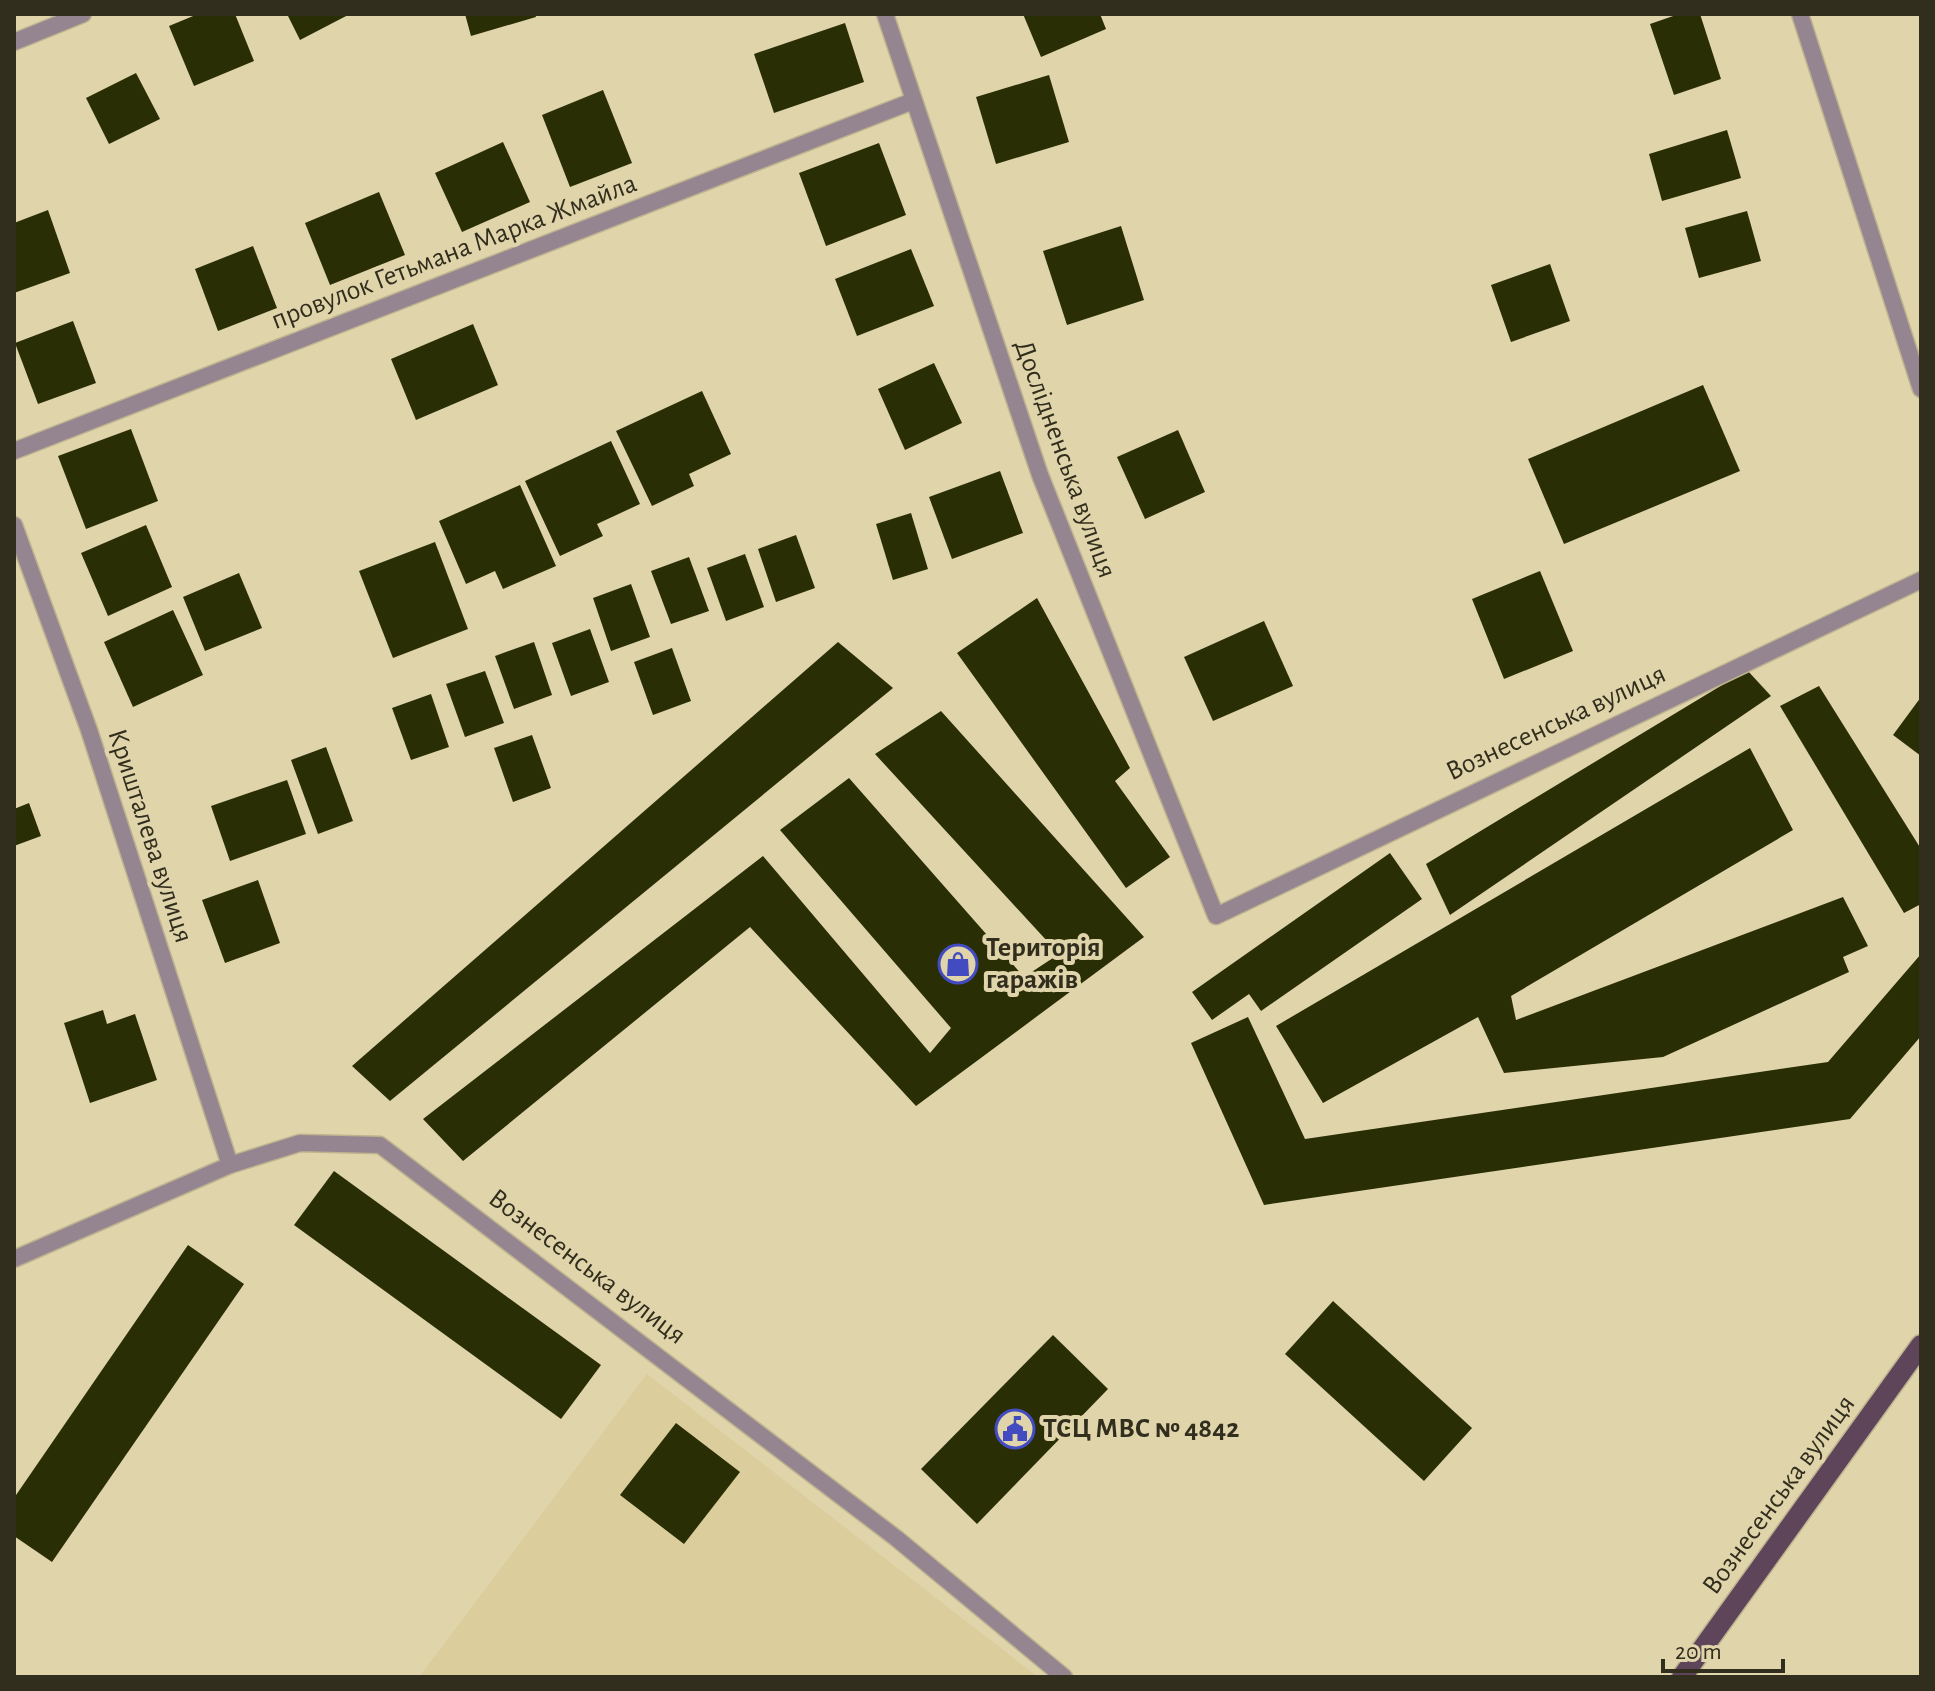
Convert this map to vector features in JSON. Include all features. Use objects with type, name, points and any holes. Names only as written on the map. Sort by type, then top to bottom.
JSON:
[{"type":"main road","name":"Вознесенська вулиця","points":[[1682,1677],[1921,1345]]},
{"type":"street","points":[[14,42],[83,14]]},
{"type":"street","name":"Дослідненська вулиця","points":[[885,14],[1040,475],[1216,916]]},
{"type":"street","points":[[1800,14],[1921,389]]},
{"type":"street","name":"провулок Гетьмана Марка Жмайла","points":[[14,451],[913,101]]},
{"type":"street","name":"Кришталева вулиця","points":[[14,525],[89,730],[230,1165]]},
{"type":"street","name":"Вознесенська вулиця","points":[[1216,916],[1921,580]]},
{"type":"street","name":"Вознесенська вулиця","points":[[14,1259],[230,1165],[300,1143],[380,1145],[896,1538],[1064,1677]]},
{"type":"shaded area","points":[[647,1374],[1038,1677],[419,1677]]},
{"type":"building","points":[[198,14],[235,14],[254,61],[194,86],[169,26]]},
{"type":"building","points":[[287,14],[350,14],[300,40]]},
{"type":"building","points":[[465,14],[535,14],[536,17],[471,36]]},
{"type":"building","points":[[1023,14],[1100,14],[1106,29],[1041,57]]},
{"type":"building","points":[[1679,14],[1700,14],[1721,79],[1674,95],[1650,24]]},
{"type":"building","points":[[845,23],[864,82],[774,113],[754,54]]},
{"type":"building","points":[[136,73],[160,119],[109,144],[86,98]]},
{"type":"building","points":[[1049,75],[1069,142],[996,164],[976,97]]},
{"type":"building","points":[[603,90],[632,163],[570,187],[542,115]]},
{"type":"building","points":[[1727,130],[1741,178],[1662,201],[1649,154]]},
{"type":"building","points":[[503,142],[530,202],[462,232],[435,173]]},
{"type":"building","points":[[879,143],[906,215],[826,246],[799,173]]},
{"type":"building","points":[[379,192],[405,255],[330,285],[305,223]]},
{"type":"building","points":[[48,210],[70,273],[14,293],[14,223]]},
{"type":"building","points":[[1747,211],[1761,261],[1699,278],[1685,228]]},
{"type":"building","points":[[1121,226],[1144,300],[1067,325],[1043,251]]},
{"type":"building","points":[[253,246],[277,308],[218,331],[195,269]]},
{"type":"building","points":[[911,249],[934,306],[857,336],[835,279]]},
{"type":"building","points":[[1550,264],[1570,321],[1511,342],[1491,285]]},
{"type":"building","points":[[73,321],[96,383],[38,404],[15,343]]},
{"type":"building","points":[[473,324],[498,385],[416,420],[391,359]]},
{"type":"building","points":[[934,363],[962,423],[905,450],[878,389]]},
{"type":"building","points":[[1703,385],[1740,471],[1564,544],[1528,459]]},
{"type":"building","points":[[702,391],[731,454],[689,474],[694,486],[652,506],[616,431]]},
{"type":"building","points":[[131,429],[158,501],[86,529],[58,456]]},
{"type":"building","points":[[1178,430],[1205,492],[1145,519],[1117,457]]},
{"type":"building","points":[[611,441],[640,504],[597,524],[603,536],[560,556],[525,481]]},
{"type":"building","points":[[1000,471],[1023,533],[952,559],[929,497]]},
{"type":"building","points":[[520,485],[556,566],[503,589],[495,571],[466,584],[439,521]]},
{"type":"building","points":[[911,513],[928,569],[893,580],[876,524]]},
{"type":"building","points":[[146,525],[172,587],[108,616],[81,553]]},
{"type":"building","points":[[796,535],[815,588],[776,602],[758,549]]},
{"type":"building","points":[[435,542],[468,629],[393,658],[359,571]]},
{"type":"building","points":[[745,554],[764,607],[726,621],[707,568]]},
{"type":"building","points":[[689,557],[709,611],[671,624],[651,571]]},
{"type":"building","points":[[1540,571],[1573,651],[1504,679],[1472,599]]},
{"type":"building","points":[[239,573],[262,628],[205,651],[183,597]]},
{"type":"building","points":[[631,584],[650,637],[611,651],[593,598]]},
{"type":"building","points":[[1037,598],[1130,768],[1115,781],[1170,857],[1126,888],[957,653]]},
{"type":"building","points":[[173,610],[203,675],[133,707],[104,642]]},
{"type":"building","points":[[1264,621],[1293,686],[1213,721],[1184,657]]},
{"type":"building","points":[[590,629],[609,682],[571,696],[552,643]]},
{"type":"building","points":[[534,642],[552,695],[514,709],[495,656]]},
{"type":"building","points":[[838,642],[893,688],[390,1101],[352,1066]]},
{"type":"building","points":[[672,648],[691,701],[653,715],[634,662]]},
{"type":"building","points":[[1747,670],[1771,696],[1450,915],[1426,864]]},
{"type":"building","points":[[485,671],[504,723],[465,737],[446,684]]},
{"type":"building","points":[[1819,686],[1921,849],[1921,904],[1904,913],[1780,706]]},
{"type":"building","points":[[431,694],[449,747],[411,760],[392,708]]},
{"type":"building","points":[[1921,697],[1921,756],[1893,735]]},
{"type":"building","points":[[941,711],[1144,937],[916,1106],[750,927],[463,1161],[423,1119],[763,856],[930,1053],[951,1028],[780,830],[849,778],[1024,977],[1059,954],[875,754]]},
{"type":"building","points":[[532,735],[551,788],[513,802],[494,748]]},
{"type":"building","points":[[326,747],[353,821],[318,834],[291,760]]},
{"type":"building","points":[[1750,748],[1793,830],[1511,996],[1516,1020],[1843,897],[1868,946],[1843,957],[1849,972],[1663,1057],[1504,1073],[1478,1017],[1323,1103],[1276,1026]]},
{"type":"building","points":[[287,780],[306,834],[230,861],[211,806]]},
{"type":"building","points":[[29,803],[41,836],[14,846],[14,809]]},
{"type":"building","points":[[1390,853],[1422,899],[1261,1011],[1249,994],[1212,1020],[1192,992]]},
{"type":"building","points":[[258,880],[280,943],[225,963],[202,900]]},
{"type":"building","points":[[1921,954],[1921,1036],[1850,1119],[1264,1205],[1191,1043],[1248,1017],[1305,1139],[1828,1062]]},
{"type":"building","points":[[103,1010],[107,1024],[135,1014],[157,1080],[90,1103],[64,1023]]},
{"type":"building","points":[[334,1171],[601,1365],[561,1419],[294,1225]]},
{"type":"building","points":[[188,1245],[244,1284],[52,1562],[14,1536],[14,1498]]},
{"type":"building","points":[[1333,1301],[1472,1428],[1424,1481],[1285,1354]]},
{"type":"building","name":"ТСЦ МВС № 4842","points":[[1053,1335],[1108,1389],[977,1524],[921,1469]]},
{"type":"building","points":[[676,1423],[740,1472],[684,1544],[620,1495]]},
{"type":"place","name":"Територія гаражів","points":[[958,964]]},
{"type":"place","name":"ТСЦ МВС № 4842","points":[[1015,1429]]}]
